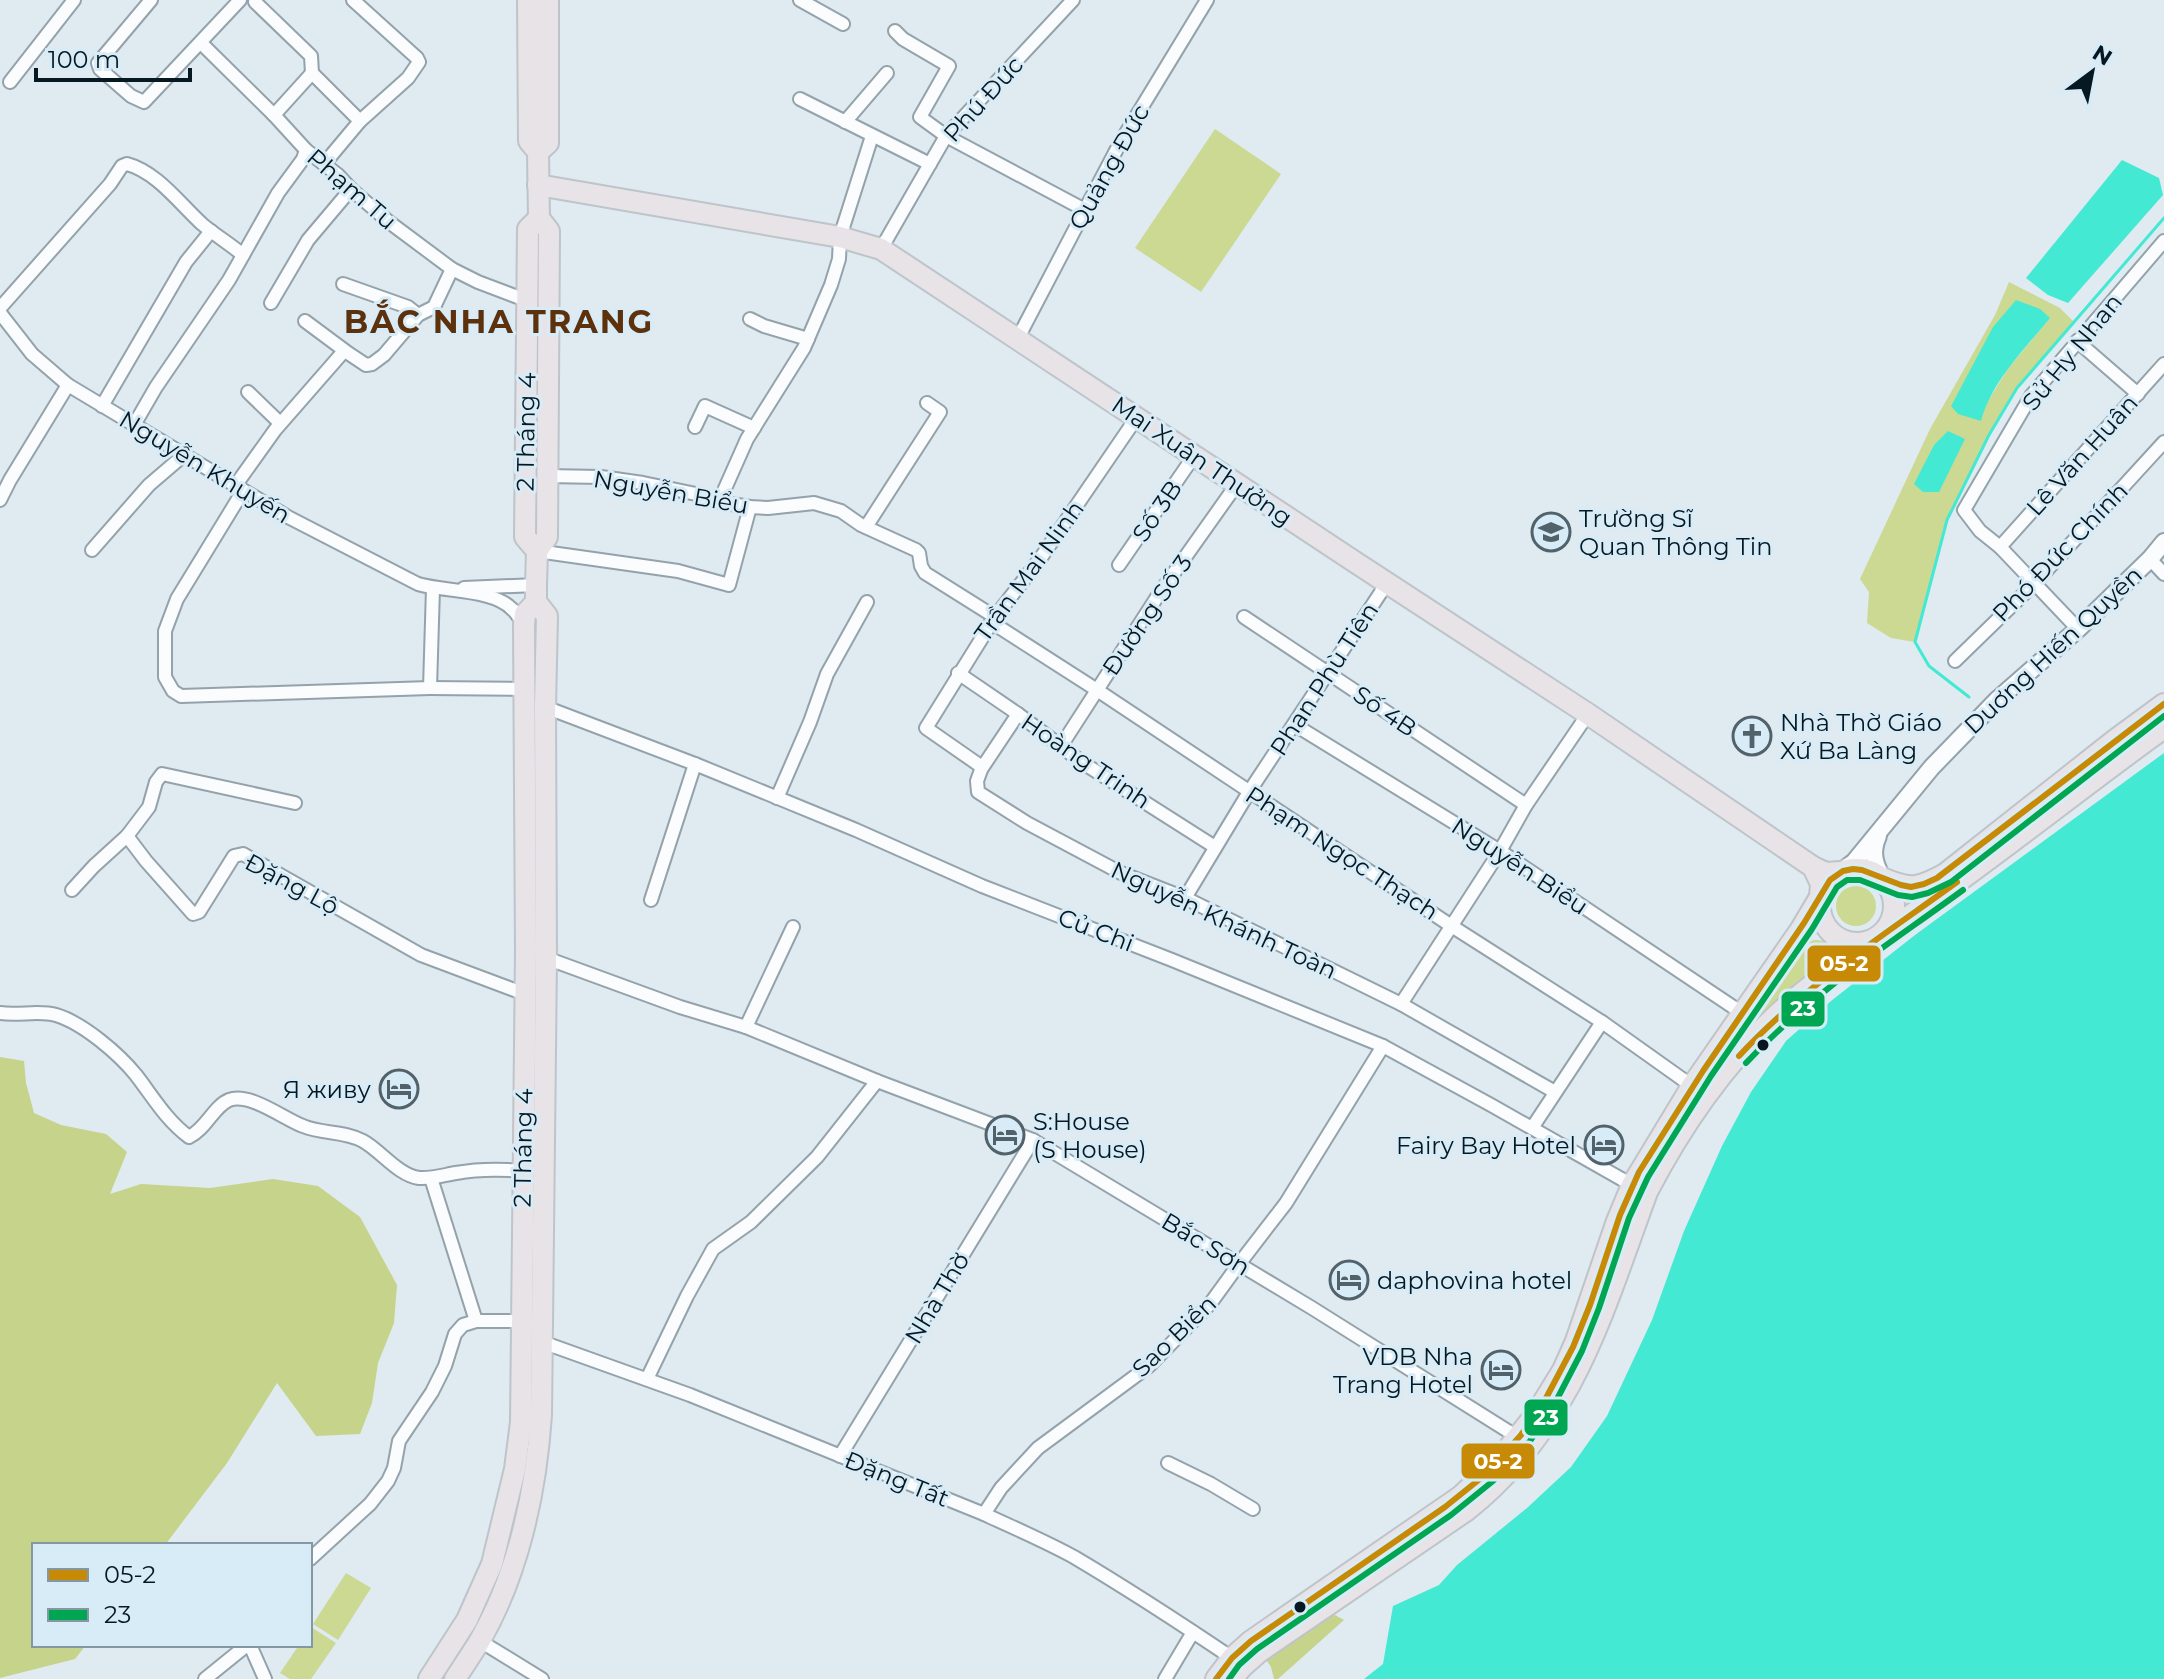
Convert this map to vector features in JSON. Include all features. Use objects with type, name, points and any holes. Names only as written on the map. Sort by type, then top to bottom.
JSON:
[{"type":"main road","name":"2 Tháng 4","points":[[455,1679],[480,1641],[496,1606],[523,1529],[539,1451],[529,1335],[523,1171],[525,994],[536,954],[524,625],[525,614],[536,594],[537,551],[547,537],[549,231],[539,218],[538,152],[548,143],[532,1]]},
{"type":"main road","name":"Mai Xuân Thưởng","points":[[538,185],[840,237],[881,249],[1588,714],[1813,867],[1826,873],[1841,872]]},
{"type":"main road","name":"2 Tháng 4","points":[[537,551],[525,537],[528,229],[539,218]]},
{"type":"main road","name":"2 Tháng 4","points":[[429,1679],[467,1620],[492,1564],[515,1469],[521,1422],[529,1335],[536,954],[547,616],[536,594]]},
{"type":"main road","points":[[1640,1188],[1692,1086],[1801,929],[1832,878],[1851,869],[1862,869],[1898,885],[1914,887],[1931,882],[2164,704]]},
{"type":"main road","points":[[1216,1679],[1235,1668],[1251,1641],[1461,1496],[1499,1460],[1525,1441],[1536,1414],[1563,1370],[1590,1304],[1617,1221],[1707,1095],[1757,1035],[1801,994],[1947,890],[2164,728]]},
{"type":"main road","points":[[1813,867],[1821,884],[1822,919],[1837,937],[1858,943],[1879,936],[1892,918],[1893,897],[1882,878]]},
{"type":"main road","points":[[467,1620],[480,1641]]},
{"type":"street","points":[[10,82],[74,0]]},
{"type":"street","points":[[151,0],[98,63],[100,69],[131,96],[144,102],[240,0]]},
{"type":"street","points":[[324,164],[360,121],[408,78],[419,62],[353,0]]},
{"type":"street","points":[[800,0],[843,24]]},
{"type":"street","name":"Phú Đức","points":[[881,249],[946,136],[1073,0]]},
{"type":"street","name":"Quảng Đức","points":[[1018,338],[1120,143],[1207,0]]},
{"type":"street","points":[[255,2],[311,56],[312,73],[274,115]]},
{"type":"street","points":[[895,31],[949,66],[920,117],[946,136],[1085,210]]},
{"type":"street","name":"Phạm Tu","points":[[201,43],[306,150],[401,232],[452,269],[528,301]]},
{"type":"street","points":[[312,73],[360,121]]},
{"type":"street","points":[[845,122],[887,73]]},
{"type":"street","points":[[800,99],[930,164]]},
{"type":"street","points":[[719,502],[747,439],[808,339],[835,272],[840,237],[872,136]]},
{"type":"street","points":[[134,425],[204,318],[306,150]]},
{"type":"street","points":[[0,310],[110,184],[122,166],[127,164],[148,175],[243,255]]},
{"type":"street","points":[[271,303],[308,240],[351,189]]},
{"type":"street","points":[[102,406],[186,262],[211,231]]},
{"type":"street","name":"Sử Hy Nhan","points":[[2000,547],[1980,531],[1964,510],[2031,396],[2164,241]]},
{"type":"street","points":[[305,321],[344,351],[366,365],[372,364],[384,355],[418,315],[434,307],[452,269]]},
{"type":"street","points":[[343,284],[408,307],[418,315]]},
{"type":"street","name":"Nguyễn Khuyến","points":[[0,310],[32,354],[68,385],[239,489],[418,584],[497,599],[513,609],[524,625]]},
{"type":"street","points":[[750,319],[808,339]]},
{"type":"street","points":[[2077,341],[2138,394]]},
{"type":"street","points":[[344,351],[280,423],[177,599],[165,631],[165,677],[173,691],[181,696],[430,688],[524,689]]},
{"type":"street","name":"Lê Văn Huân","points":[[2000,547],[2164,364]]},
{"type":"street","points":[[0,500],[5,476],[68,385]]},
{"type":"street","points":[[248,392],[280,423]]},
{"type":"street","points":[[866,527],[940,412],[927,403]]},
{"type":"street","points":[[695,427],[705,406],[754,428]]},
{"type":"street","name":"Trần Mai Ninh","points":[[982,768],[926,728],[993,620],[1040,559],[1137,417]]},
{"type":"street","name":"Phó Đức Chính","points":[[1955,661],[2034,584],[2164,442]]},
{"type":"street","points":[[92,550],[149,485],[184,455]]},
{"type":"street","name":"Số 3B","points":[[1119,565],[1194,456]]},
{"type":"street","name":"Nguyễn Biểu","points":[[546,476],[601,477],[643,483],[750,507],[814,503],[841,511],[866,527],[916,550],[925,573],[993,620]]},
{"type":"street","name":"Đường Số 3","points":[[1061,746],[1159,594],[1237,484]]},
{"type":"street","points":[[537,551],[678,571],[729,585],[750,507]]},
{"type":"street","name":"Duơng Hiến Quyền","points":[[1841,872],[1881,831],[1932,767],[1997,700],[2078,629],[2164,542]]},
{"type":"street","points":[[2000,547],[2078,629]]},
{"type":"street","points":[[2150,559],[2164,574]]},
{"type":"street","name":"Phan Phù Tiên","points":[[1185,898],[1249,792],[1387,583]]},
{"type":"street","points":[[430,688],[433,588]]},
{"type":"street","name":"Nguyễn Khuyến","points":[[433,588],[536,594]]},
{"type":"street","points":[[777,798],[827,674],[867,602]]},
{"type":"street","name":"Số 4B","points":[[1244,617],[1526,805]]},
{"type":"street","name":"Phạm Ngọc Thạch","points":[[993,620],[1450,925],[1602,1022],[1692,1086]]},
{"type":"street","name":"Hoàng Trinh","points":[[958,673],[1106,778],[1215,847]]},
{"type":"street","name":"Củ Chi","points":[[545,707],[695,764],[982,886],[1383,1046],[1640,1188]]},
{"type":"street","points":[[982,768],[1018,714]]},
{"type":"street","points":[[1401,1004],[1500,851],[1526,805],[1588,714]]},
{"type":"street","name":"Nguyễn Biểu","points":[[1295,725],[1500,851],[1742,1013]]},
{"type":"street","points":[[651,900],[695,764]]},
{"type":"street","name":"Nguyễn Khánh Toàn","points":[[982,768],[976,786],[985,797],[1121,873],[1185,898],[1401,1004],[1555,1092]]},
{"type":"street","points":[[72,890],[127,836],[149,807],[156,782],[162,774],[295,803]]},
{"type":"street","points":[[1881,831],[1873,856],[1882,878]]},
{"type":"street","name":"Đặng Lộ","points":[[127,836],[193,914],[199,912],[234,856],[243,854],[421,955],[525,994]]},
{"type":"street","points":[[746,1027],[793,927]]},
{"type":"street","name":"Bắc Sơn","points":[[536,954],[680,1007],[746,1027],[1033,1140],[1525,1441]]},
{"type":"street","points":[[0,1013],[53,1014],[84,1030],[127,1065],[160,1109],[189,1137],[199,1131],[223,1104],[244,1099],[303,1126],[357,1138],[417,1178],[501,1169],[523,1171]]},
{"type":"street","points":[[1532,1128],[1602,1022]]},
{"type":"street","name":"Sao Biển","points":[[984,1514],[1001,1488],[1044,1443],[1149,1366],[1210,1304],[1286,1203],[1383,1046]]},
{"type":"street","points":[[647,1379],[713,1249],[751,1222],[817,1157],[877,1081]]},
{"type":"street","name":"Nhà Thờ","points":[[840,1456],[1033,1140]]},
{"type":"street","points":[[312,1557],[370,1504],[388,1481],[399,1441],[432,1392],[445,1366],[455,1334],[463,1325],[476,1321],[431,1178]]},
{"type":"street","name":"Đặng Tất","points":[[476,1321],[529,1335],[647,1379],[984,1514],[1073,1557],[1143,1599],[1193,1632],[1235,1668]]},
{"type":"street","points":[[1168,1463],[1253,1509]]},
{"type":"street","points":[[1165,1679],[1193,1632]]},
{"type":"street","points":[[480,1641],[542,1679]]},
{"type":"street","points":[[205,1679],[246,1647]]},
{"type":"street","points":[[250,1647],[265,1679]]},
{"type":"shaded area","points":[[1215,129],[1281,174],[1201,292],[1135,248]]},
{"type":"shaded area","points":[[2122,160],[2159,178],[2163,195],[2068,303],[2048,295],[2026,278]]},
{"type":"shaded area","points":[[2009,282],[2060,308],[2074,322],[2017,388],[1947,520],[1915,642],[1891,638],[1867,623],[1869,592],[1860,579],[1930,429],[1995,315]],"holes":[[[2050,318],[2007,370],[1985,406],[1951,406],[1974,365]]]},
{"type":"shaded area","points":[[2016,300],[2040,309],[2050,318],[2001,379],[1981,421],[1958,414],[1951,406],[1993,327]]},
{"type":"shaded area","points":[[1948,431],[1965,439],[1939,492],[1923,492],[1914,484],[1934,445]]},
{"type":"shaded area","points":[[2164,753],[2164,1679],[1364,1679],[1383,1664],[1393,1606],[1439,1585],[1457,1565],[1527,1508],[1571,1467],[1607,1416],[1652,1320],[1684,1231],[1722,1146],[1751,1092],[1786,1041],[1915,935]]},
{"type":"shaded area","points":[[1856,886],[1870,892],[1876,906],[1870,920],[1856,926],[1842,920],[1836,906],[1842,892]]},
{"type":"shaded area","points":[[1814,940],[1831,947],[1832,963],[1746,1033],[1745,1030],[1800,951]]},
{"type":"shaded area","points":[[0,1057],[24,1061],[34,1113],[61,1125],[106,1134],[127,1152],[110,1194],[141,1184],[210,1188],[273,1179],[318,1186],[360,1217],[397,1285],[394,1323],[378,1363],[372,1403],[360,1434],[316,1436],[277,1383],[227,1463],[167,1543],[32,1543],[32,1647],[84,1647],[75,1659],[0,1678]]},
{"type":"shaded area","points":[[346,1573],[371,1588],[338,1640],[313,1624]]},
{"type":"shaded area","points":[[1326,1610],[1344,1620],[1278,1679],[1274,1679],[1263,1655]]},
{"type":"shaded area","points":[[312,1628],[336,1643],[311,1679],[290,1679],[280,1673],[298,1647],[312,1647]]},
{"type":"waterway","points":[[1969,697],[1929,666],[1915,642],[1947,520],[1989,435],[2017,388],[2164,218]]},
{"type":"transit line","name":"05-2","points":[[1216,1679],[1232,1658],[1251,1641],[1445,1507],[1486,1474],[1521,1435],[1545,1400],[1573,1347],[1620,1215],[1639,1172],[1830,880],[1843,871],[1853,869],[1911,887],[1937,878],[2164,704]]},
{"type":"transit line","name":"23","points":[[1229,1679],[1257,1649],[1451,1515],[1493,1481],[1530,1441],[1554,1405],[1582,1351],[1629,1218],[1648,1177],[1837,887],[1847,880],[1860,880],[1898,895],[1912,897],[1951,882],[2164,716]]},
{"type":"transit line","name":"05-2","points":[[1739,1056],[1816,985],[1957,882]]},
{"type":"transit line","name":"23","points":[[1746,1063],[1823,992],[1963,890]]},
{"type":"place","name":"Trường Sĩ Quan Thông Tin","points":[[1551,532]]},
{"type":"place","name":"Nhà Thờ Giáo Xứ Ba Làng","points":[[1752,736]]},
{"type":"place","name":"Я живу","points":[[399,1089]]},
{"type":"place","name":"S:House (S House)","points":[[1005,1135]]},
{"type":"place","name":"Fairy Bay Hotel","points":[[1604,1145]]},
{"type":"place","name":"daphovina hotel","points":[[1349,1280]]},
{"type":"place","name":"VDB Nha Trang Hotel","points":[[1501,1370]]},
{"type":"district","name":"BẮC NHA TRANG","points":[[499,321]]}]
